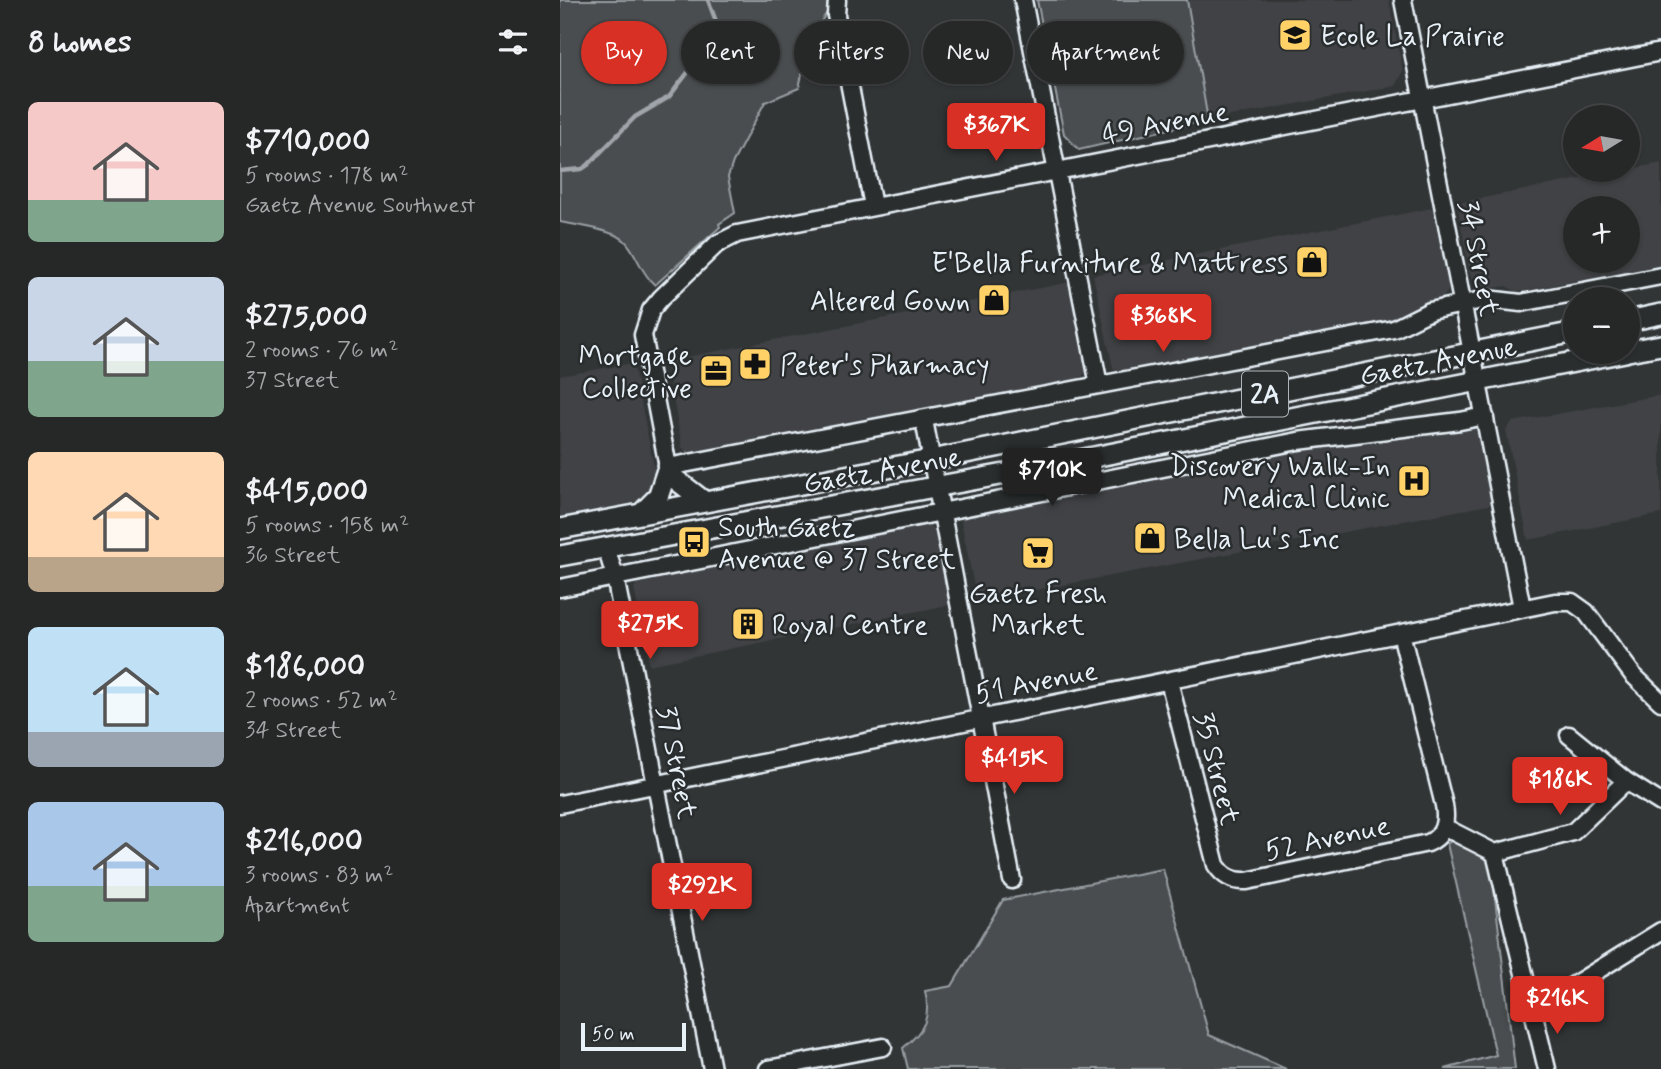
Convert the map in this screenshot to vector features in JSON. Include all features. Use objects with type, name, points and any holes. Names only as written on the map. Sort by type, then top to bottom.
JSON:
[{"type":"main road","points":[[1640,318],[1661,314]]},
{"type":"main road","name":"Gaetz Avenue","points":[[560,529],[931,460],[1563,335]]},
{"type":"main road","points":[[1640,346],[1661,336]]},
{"type":"main road","name":"Gaetz Avenue","points":[[1640,349],[1661,345]]},
{"type":"main road","name":"Gaetz Avenue","points":[[560,556],[936,487],[1563,364]]},
{"type":"main road","points":[[668,467],[675,479],[705,502]]},
{"type":"main road","points":[[641,514],[658,497],[668,467]]},
{"type":"street","points":[[837,0],[836,15],[873,206]]},
{"type":"street","points":[[1023,0],[1099,385]]},
{"type":"street","name":"34 Street","points":[[1403,0],[1522,608]]},
{"type":"street","name":"49 Avenue","points":[[668,467],[643,335],[651,310],[660,298],[727,237],[1661,52]]},
{"type":"street","points":[[668,467],[1394,329],[1425,312],[1492,298],[1521,303],[1661,276]]},
{"type":"street","points":[[560,588],[1298,441],[1485,416]]},
{"type":"street","points":[[924,420],[1012,880]]},
{"type":"street","name":"37 Street","points":[[606,547],[615,577],[712,1069]]},
{"type":"street","name":"51 Avenue","points":[[560,804],[1555,602],[1572,602],[1586,612],[1633,675],[1661,702]]},
{"type":"street","points":[[1401,633],[1444,805],[1444,827],[1495,853],[1573,832],[1626,781]]},
{"type":"street","name":"35 Street","points":[[1169,681],[1218,868]]},
{"type":"street","points":[[1569,735],[1626,781],[1661,803]]},
{"type":"street","name":"52 Avenue","points":[[1218,868],[1231,879],[1247,881],[1428,843],[1437,838],[1444,827]]},
{"type":"street","points":[[1495,853],[1547,1069]]},
{"type":"street","points":[[1532,1012],[1661,931]]},
{"type":"street","points":[[768,1069],[883,1047]]},
{"type":"shaded area","points":[[560,0],[833,0],[821,21],[794,21],[794,84],[800,84],[799,88],[765,102],[733,162],[728,177],[735,213],[719,224],[720,227],[655,285],[628,244],[619,236],[560,222]]},
{"type":"shaded area","points":[[1037,0],[1187,0],[1208,120],[1079,150],[1064,134],[1054,84],[1184,84],[1184,21],[1041,21]]},
{"type":"shaded area","name":"Ecole La Prairie","points":[[1187,0],[1389,0],[1403,71],[1395,86],[1208,120]]},
{"type":"shaded area","points":[[1661,163],[1661,265],[1640,269],[1640,196],[1563,196],[1563,273],[1618,273],[1517,292],[1506,286],[1489,289],[1470,275],[1457,203],[1564,182],[1640,182],[1640,167]]},
{"type":"shaded area","points":[[1437,207],[1450,280],[1450,288],[1443,298],[1422,305],[1406,316],[1123,372],[1113,368],[1093,275]]},
{"type":"shaded area","points":[[1071,282],[1088,365],[1085,374],[1075,381],[698,456],[689,455],[682,447],[666,361]]},
{"type":"shaded area","points":[[633,363],[655,471],[654,483],[646,495],[636,502],[560,517],[560,376]]},
{"type":"shaded area","points":[[1661,395],[1661,514],[1528,540],[1506,430],[1512,422]]},
{"type":"shaded area","points":[[1472,427],[1481,436],[1494,504],[977,601],[961,521],[969,513],[1297,446]]},
{"type":"shaded area","points":[[927,521],[935,532],[949,605],[649,665],[634,588],[639,579]]},
{"type":"shaded area","points":[[1452,840],[1490,855],[1515,1069],[1445,1069],[1496,1055],[1447,844]]},
{"type":"shaded area","points":[[1163,869],[1209,1035],[1286,1069],[908,1069],[903,1048],[925,1023],[925,991],[952,986],[1003,900]]},
{"type":"waterway","points":[[560,171],[582,169],[588,165],[635,117],[669,97],[699,58],[720,43],[717,24],[708,0]]},
{"type":"place","name":"Ecole La Prairie","points":[[1295,35]]},
{"type":"place","name":"E'Bella Furniture & Mattress","points":[[1312,262]]},
{"type":"place","name":"Altered Gown","points":[[994,300]]},
{"type":"place","name":"Peter's Pharmacy","points":[[755,364]]},
{"type":"place","name":"Mortgage Collective","points":[[716,371]]},
{"type":"place","name":"Discovery Walk-In Medical Clinic","points":[[1414,481]]},
{"type":"place","name":"Bella Lu's Inc","points":[[1150,538]]},
{"type":"place","name":"South Gaetz Avenue @ 37 Street","points":[[694,542]]},
{"type":"place","name":"Gaetz Fresh Market","points":[[1038,553]]},
{"type":"place","name":"Royal Centre","points":[[748,624]]}]
